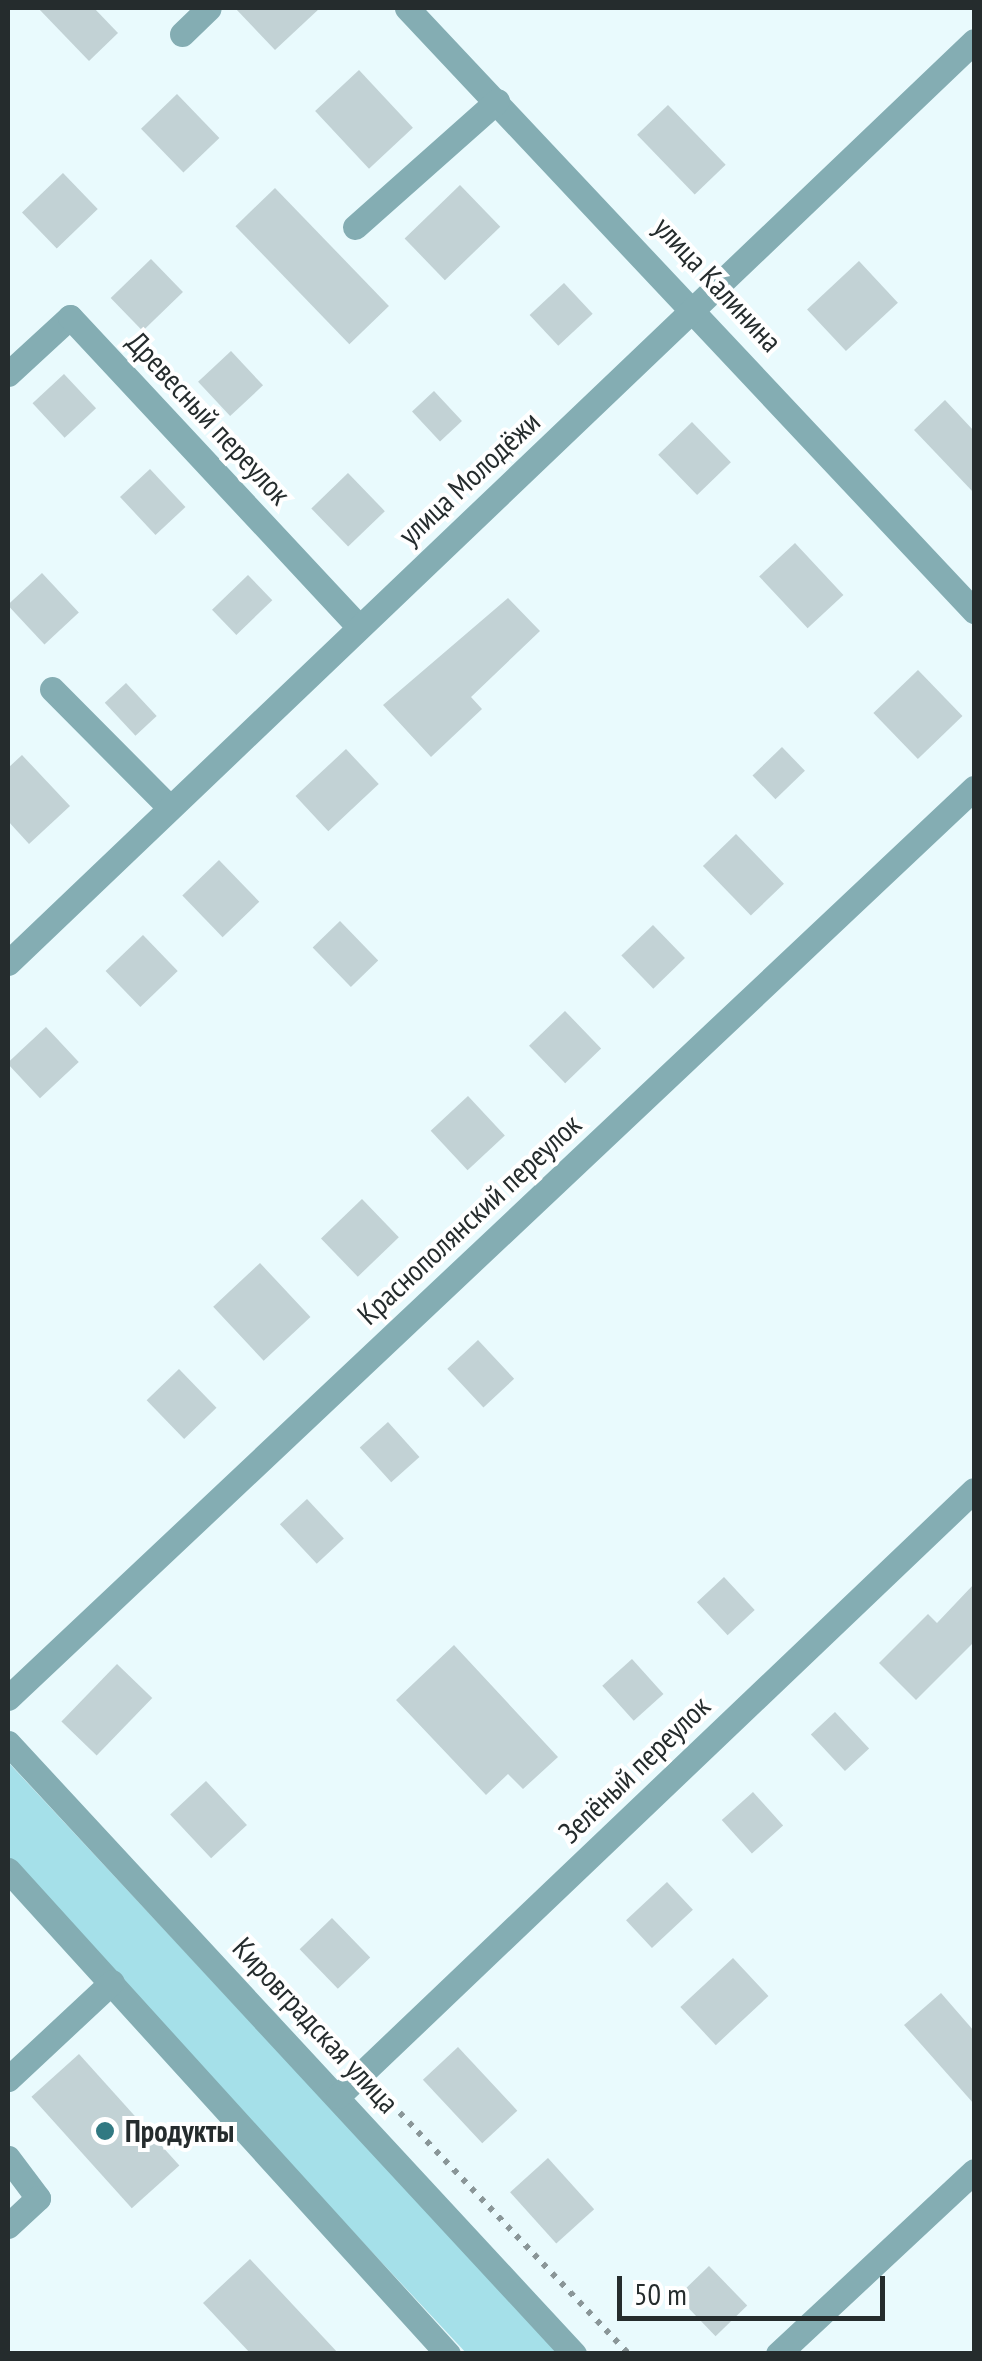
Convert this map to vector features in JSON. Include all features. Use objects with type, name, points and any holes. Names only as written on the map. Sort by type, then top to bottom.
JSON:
[{"type":"street","points":[[182,34],[208,8]]},
{"type":"street","name":"улица Калинина","points":[[407,8],[700,310],[974,610]]},
{"type":"street","name":"улица Молодёжи","points":[[8,963],[357,625],[700,310],[974,41]]},
{"type":"street","points":[[355,228],[497,101]]},
{"type":"street","name":"Древесный переулок","points":[[8,374],[70,316],[357,625]]},
{"type":"street","points":[[52,689],[169,807]]},
{"type":"street","name":"Краснополянский переулок","points":[[8,1698],[974,788]]},
{"type":"street","name":"Зелёный переулок","points":[[338,2096],[974,1490]]},
{"type":"street","name":"Кировградская улица","points":[[8,1743],[574,2354]]},
{"type":"street","points":[[8,1870],[448,2354]]},
{"type":"street","points":[[8,2079],[112,1982]]},
{"type":"street","points":[[8,2158],[38,2198],[8,2226]]},
{"type":"street","points":[[778,2354],[974,2171]]},
{"type":"path","points":[[267,1973],[629,2354]]},
{"type":"shaded area","points":[[8,1762],[558,2351],[467,2354],[8,1862]]},
{"type":"building","points":[[38,8],[94,8],[118,33],[89,61]]},
{"type":"building","points":[[235,8],[320,8],[275,50]]},
{"type":"building","points":[[359,70],[413,128],[369,169],[315,111]]},
{"type":"building","points":[[177,94],[219,138],[183,173],[141,129]]},
{"type":"building","points":[[668,105],[726,165],[695,195],[637,135]]},
{"type":"building","points":[[63,173],[98,209],[57,249],[22,213]]},
{"type":"building","points":[[460,185],[500,227],[445,280],[405,238]]},
{"type":"building","points":[[275,188],[389,306],[349,344],[235,226]]},
{"type":"building","points":[[151,259],[183,292],[143,331],[111,298]]},
{"type":"building","points":[[859,261],[898,303],[846,351],[807,309]]},
{"type":"building","points":[[564,283],[593,314],[558,346],[530,315]]},
{"type":"building","points":[[231,351],[263,385],[230,416],[198,382]]},
{"type":"building","points":[[64,374],[96,408],[65,438],[33,403]]},
{"type":"building","points":[[434,391],[462,421],[440,441],[412,411]]},
{"type":"building","points":[[945,400],[974,431],[974,493],[914,430]]},
{"type":"building","points":[[692,422],[731,462],[697,495],[658,455]]},
{"type":"building","points":[[150,469],[185,507],[155,535],[120,497]]},
{"type":"building","points":[[348,473],[385,511],[348,547],[311,508]]},
{"type":"building","points":[[795,543],[843,595],[808,628],[759,576]]},
{"type":"building","points":[[42,573],[79,612],[44,645],[8,605]]},
{"type":"building","points":[[248,575],[272,600],[236,635],[212,610]]},
{"type":"building","points":[[508,598],[540,631],[471,697],[482,709],[431,757],[383,705]]},
{"type":"building","points":[[918,670],[962,716],[918,759],[873,713]]},
{"type":"building","points":[[126,683],[157,716],[135,736],[105,703]]},
{"type":"building","points":[[782,747],[805,771],[775,799],[753,775]]},
{"type":"building","points":[[346,749],[379,784],[328,831],[296,796]]},
{"type":"building","points":[[22,755],[70,806],[29,844],[8,821],[8,768]]},
{"type":"building","points":[[736,834],[784,884],[751,916],[703,866]]},
{"type":"building","points":[[219,860],[259,902],[223,937],[182,895]]},
{"type":"building","points":[[340,921],[378,961],[351,987],[313,947]]},
{"type":"building","points":[[653,925],[685,958],[653,989],[621,956]]},
{"type":"building","points":[[143,935],[178,971],[140,1007],[106,971]]},
{"type":"building","points":[[565,1011],[601,1048],[565,1083],[529,1046]]},
{"type":"building","points":[[46,1027],[79,1062],[40,1098],[8,1062]]},
{"type":"building","points":[[468,1096],[505,1135],[468,1170],[431,1131]]},
{"type":"building","points":[[362,1199],[399,1237],[358,1277],[321,1239]]},
{"type":"building","points":[[260,1263],[310,1317],[264,1361],[213,1307]]},
{"type":"building","points":[[478,1340],[514,1379],[483,1407],[447,1369]]},
{"type":"building","points":[[179,1369],[217,1408],[184,1439],[147,1400]]},
{"type":"building","points":[[388,1422],[419,1457],[391,1482],[360,1447]]},
{"type":"building","points":[[307,1499],[344,1538],[317,1564],[280,1524]]},
{"type":"building","points":[[724,1577],[755,1610],[728,1635],[697,1602]]},
{"type":"building","points":[[974,1584],[974,1642],[916,1700],[879,1663],[928,1614],[937,1623]]},
{"type":"building","points":[[454,1645],[558,1757],[523,1789],[508,1774],[486,1795],[396,1700]]},
{"type":"building","points":[[632,1659],[663,1694],[634,1721],[602,1686]]},
{"type":"building","points":[[117,1664],[152,1698],[97,1756],[61,1722]]},
{"type":"building","points":[[835,1712],[869,1749],[845,1771],[811,1735]]},
{"type":"building","points":[[206,1781],[247,1825],[211,1858],[170,1814]]},
{"type":"building","points":[[753,1792],[783,1825],[752,1854],[722,1820]]},
{"type":"building","points":[[667,1882],[693,1910],[652,1948],[626,1920]]},
{"type":"building","points":[[332,1918],[370,1958],[338,1989],[300,1949]]},
{"type":"building","points":[[733,1958],[768,1996],[716,2045],[680,2007]]},
{"type":"building","points":[[941,1993],[974,2031],[974,2104],[904,2025]]},
{"type":"building","points":[[458,2047],[517,2111],[482,2143],[423,2080]]},
{"type":"building","name":"Продукты","points":[[79,2054],[179,2165],[132,2208],[31,2097]]},
{"type":"building","points":[[548,2158],[594,2209],[556,2243],[510,2192]]},
{"type":"building","points":[[250,2259],[339,2354],[251,2354],[203,2303]]},
{"type":"building","points":[[709,2266],[747,2306],[716,2336],[677,2297]]},
{"type":"place","name":"Продукты","points":[[105,2131]]}]
